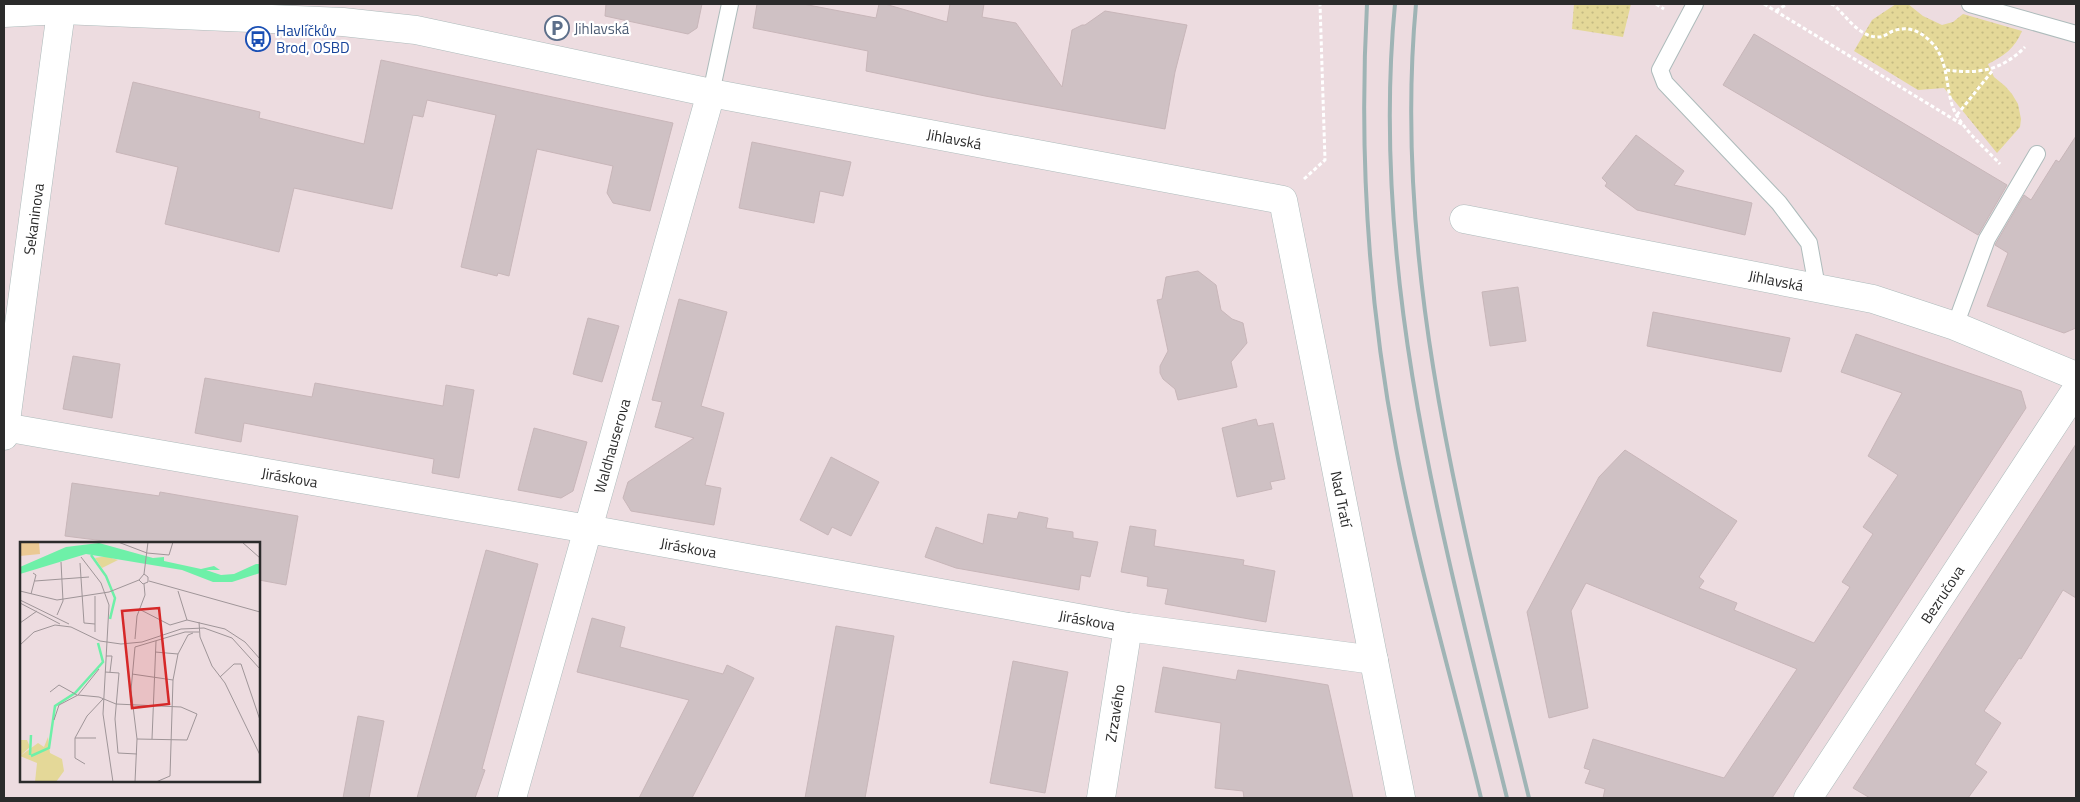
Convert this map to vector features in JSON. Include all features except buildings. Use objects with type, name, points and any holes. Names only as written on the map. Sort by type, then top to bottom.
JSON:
[{"type":"street","name":"Jihlavská","points":[[4,13],[62,7],[343,22],[416,30],[711,93],[1283,200]]},
{"type":"street","name":"Sekaninova","points":[[4,430],[62,7]]},
{"type":"street","name":"Waldhauserova","points":[[512,798],[711,93]]},
{"type":"street","name":"Nad Tratí","points":[[1283,200],[1401,798]]},
{"type":"street","name":"Jihlavská","points":[[1464,219],[1873,299],[1955,326],[2076,376]]},
{"type":"street","name":"Bezručova","points":[[1808,798],[2076,390]]},
{"type":"street","name":"Jiráskova","points":[[4,430],[588,529],[1128,627],[1374,660]]},
{"type":"street","name":"Zrzavého","points":[[1101,798],[1128,627]]},
{"type":"lane","points":[[711,93],[730,4]]},
{"type":"lane","points":[[1696,4],[1660,70],[1665,83],[1779,203],[1809,243],[1817,287]]},
{"type":"lane","points":[[1970,4],[2076,34]]},
{"type":"lane","points":[[1955,326],[1987,239],[2037,154]]},
{"type":"path","points":[[1283,200],[1325,160],[1320,4]]},
{"type":"path","points":[[1764,4],[1966,126]]},
{"type":"path","points":[[1776,11],[1787,4]]},
{"type":"path","points":[[1831,4],[1854,26],[1866,34],[1879,38],[1902,28],[1918,31],[1934,45],[1946,70],[1957,115],[2019,185]]},
{"type":"path","points":[[1946,70],[1974,72],[1993,69],[2014,58],[2026,45],[2033,22]]},
{"type":"path","points":[[1957,115],[1993,69]]},
{"type":"shaded area","points":[[1574,4],[1631,4],[1623,37],[1572,29]]},
{"type":"shaded area","points":[[1896,4],[1908,4],[1923,16],[1942,25],[1953,22],[1963,14],[2022,31],[2008,51],[1988,64],[1994,77],[2005,86],[2018,104],[2021,119],[2020,127],[1997,153],[1944,88],[1918,90],[1854,51],[1872,20]]},
{"type":"railway","points":[[1367,4],[1364,115],[1365,171],[1372,282],[1386,393],[1415,536],[1481,798]]},
{"type":"railway","points":[[1395,4],[1390,105],[1393,205],[1402,305],[1417,405],[1437,504],[1459,603],[1507,798]]},
{"type":"railway","points":[[1416,4],[1411,105],[1414,205],[1424,305],[1440,405],[1459,504],[1529,798]]},
{"type":"place","name":"Jihlavská","points":[[557,28]]},
{"type":"place","name":"Havlíčkův Brod, OSBD","points":[[258,39]]}]
